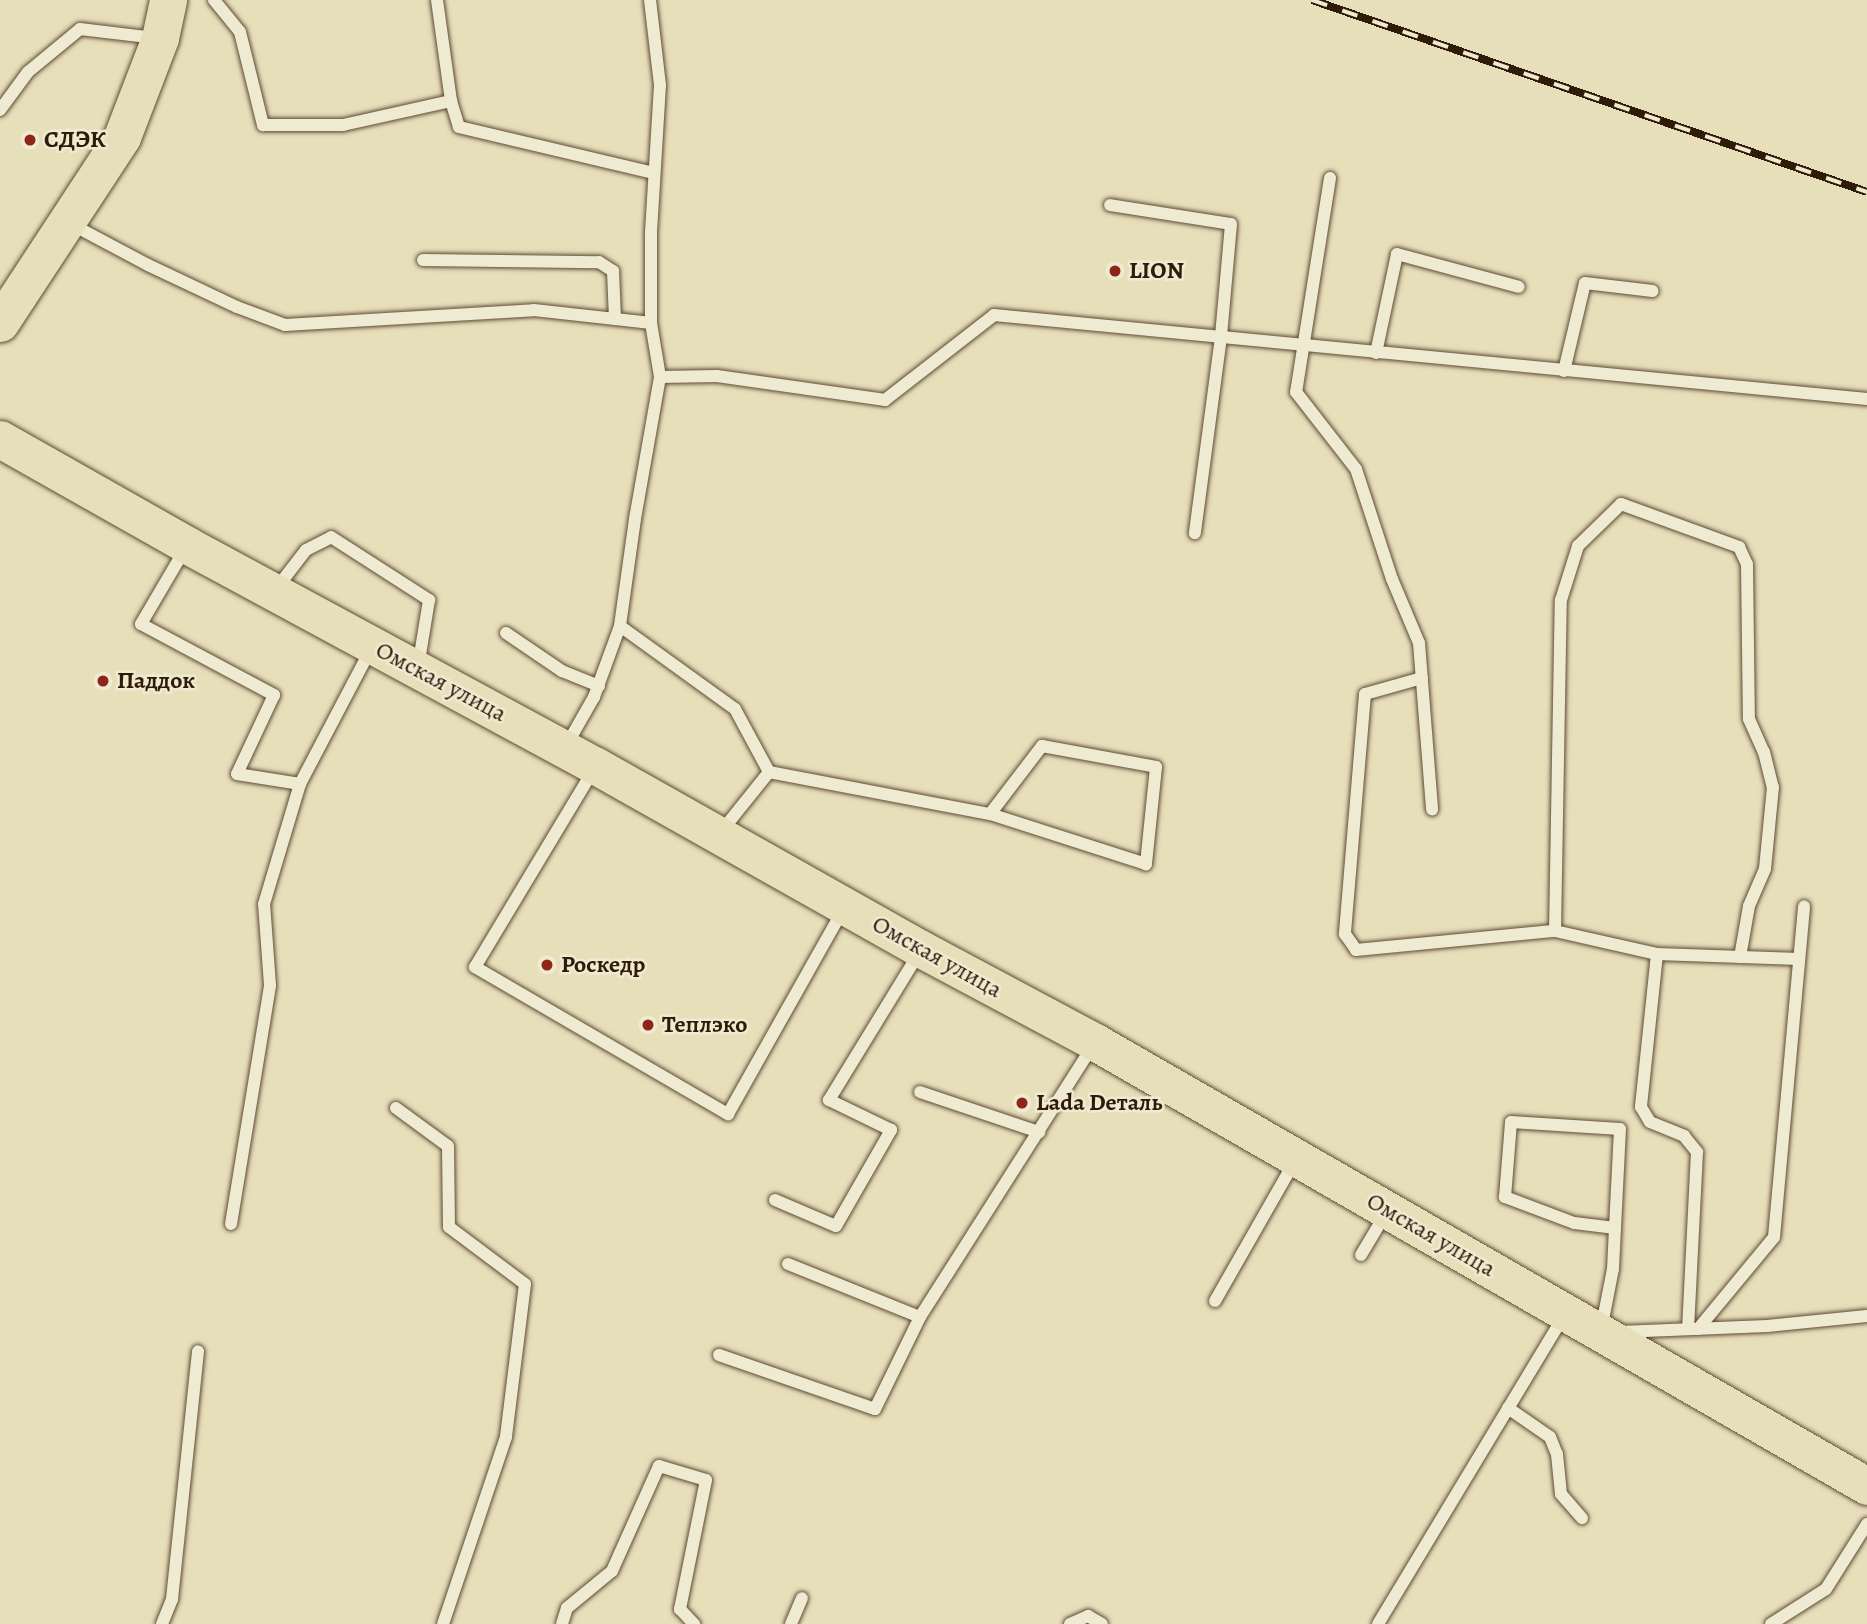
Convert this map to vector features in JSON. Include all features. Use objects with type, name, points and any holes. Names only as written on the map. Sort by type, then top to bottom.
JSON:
[{"type":"main road","points":[[0,323],[122,137],[159,38],[167,0]]},
{"type":"main road","name":"Омская улица","points":[[0,439],[187,545],[418,668],[921,949],[1095,1042],[1867,1486]]},
{"type":"lane","points":[[214,0],[240,32],[263,125],[343,125],[451,102]]},
{"type":"lane","points":[[437,0],[451,102],[459,127],[654,173]]},
{"type":"lane","points":[[650,0],[660,85],[654,173],[651,323],[660,377],[635,519],[620,626],[598,686],[580,758],[475,967],[728,1114],[845,907]]},
{"type":"lane","points":[[0,110],[28,72],[80,29],[159,38]]},
{"type":"lane","points":[[1330,178],[1296,392],[1356,469],[1392,579],[1419,643],[1432,809]]},
{"type":"lane","points":[[1110,205],[1231,224],[1221,337],[1195,533]]},
{"type":"lane","points":[[67,222],[148,265],[237,307],[285,325],[534,310],[651,323]]},
{"type":"lane","points":[[1376,353],[1397,254],[1519,287]]},
{"type":"lane","points":[[423,260],[599,262],[612,271],[615,319]]},
{"type":"lane","points":[[1564,370],[1585,283],[1653,290]]},
{"type":"lane","points":[[660,377],[717,376],[886,400],[994,315],[1867,399]]},
{"type":"lane","points":[[1555,931],[1561,600],[1578,545],[1621,504],[1739,547],[1747,564],[1749,719],[1765,752],[1773,787],[1765,869],[1749,906],[1740,957]]},
{"type":"lane","points":[[274,592],[306,550],[331,537],[429,600],[418,668]]},
{"type":"lane","points":[[187,545],[141,624],[274,695],[237,774],[300,784]]},
{"type":"lane","points":[[620,626],[735,709],[769,772]]},
{"type":"lane","points":[[506,633],[562,671],[598,686]]},
{"type":"lane","points":[[231,1224],[270,985],[264,904],[300,784],[373,646]]},
{"type":"lane","points":[[1422,678],[1365,694],[1345,934],[1356,950],[1555,931],[1657,954],[1799,959]]},
{"type":"lane","points":[[769,772],[989,814],[1146,864],[1156,766],[1042,746],[989,814]]},
{"type":"lane","points":[[718,836],[769,772]]},
{"type":"lane","points":[[1693,1329],[1774,1237],[1804,906]]},
{"type":"lane","points":[[775,1200],[836,1226],[891,1130],[829,1100],[921,949]]},
{"type":"lane","points":[[1657,954],[1641,1107],[1650,1122],[1684,1136],[1697,1152],[1693,1329]]},
{"type":"lane","points":[[719,1355],[874,1409],[920,1317],[1095,1042]]},
{"type":"lane","points":[[920,1092],[1039,1132]]},
{"type":"lane","points":[[396,1108],[448,1146],[449,1227],[525,1284],[506,1437],[443,1624]]},
{"type":"lane","points":[[1615,1228],[1574,1223],[1505,1198],[1511,1122],[1620,1129],[1613,1269],[1600,1333],[1767,1326],[1867,1316]]},
{"type":"lane","points":[[1215,1301],[1297,1158]]},
{"type":"lane","points":[[1361,1255],[1388,1210]]},
{"type":"lane","points":[[788,1264],[920,1317]]},
{"type":"lane","points":[[1378,1624],[1566,1313]]},
{"type":"lane","points":[[162,1624],[172,1599],[198,1351]]},
{"type":"lane","points":[[1508,1408],[1550,1437],[1557,1454],[1561,1494],[1582,1518]]},
{"type":"lane","points":[[562,1624],[567,1608],[612,1571],[659,1465],[706,1480],[680,1609],[694,1624]]},
{"type":"lane","points":[[1771,1624],[1826,1588],[1867,1524]]},
{"type":"lane","points":[[791,1624],[802,1598]]},
{"type":"lane","points":[[1070,1624],[1088,1616],[1102,1624]]},
{"type":"railway","points":[[1312,0],[1867,192]]},
{"type":"place","name":"СДЭК","points":[[30,140]]},
{"type":"place","name":"LION","points":[[1115,271]]},
{"type":"place","name":"Паддок","points":[[103,681]]},
{"type":"place","name":"Роскедр","points":[[547,965]]},
{"type":"place","name":"Теплэко","points":[[648,1025]]},
{"type":"place","name":"Lada Dеталь","points":[[1022,1103]]}]
